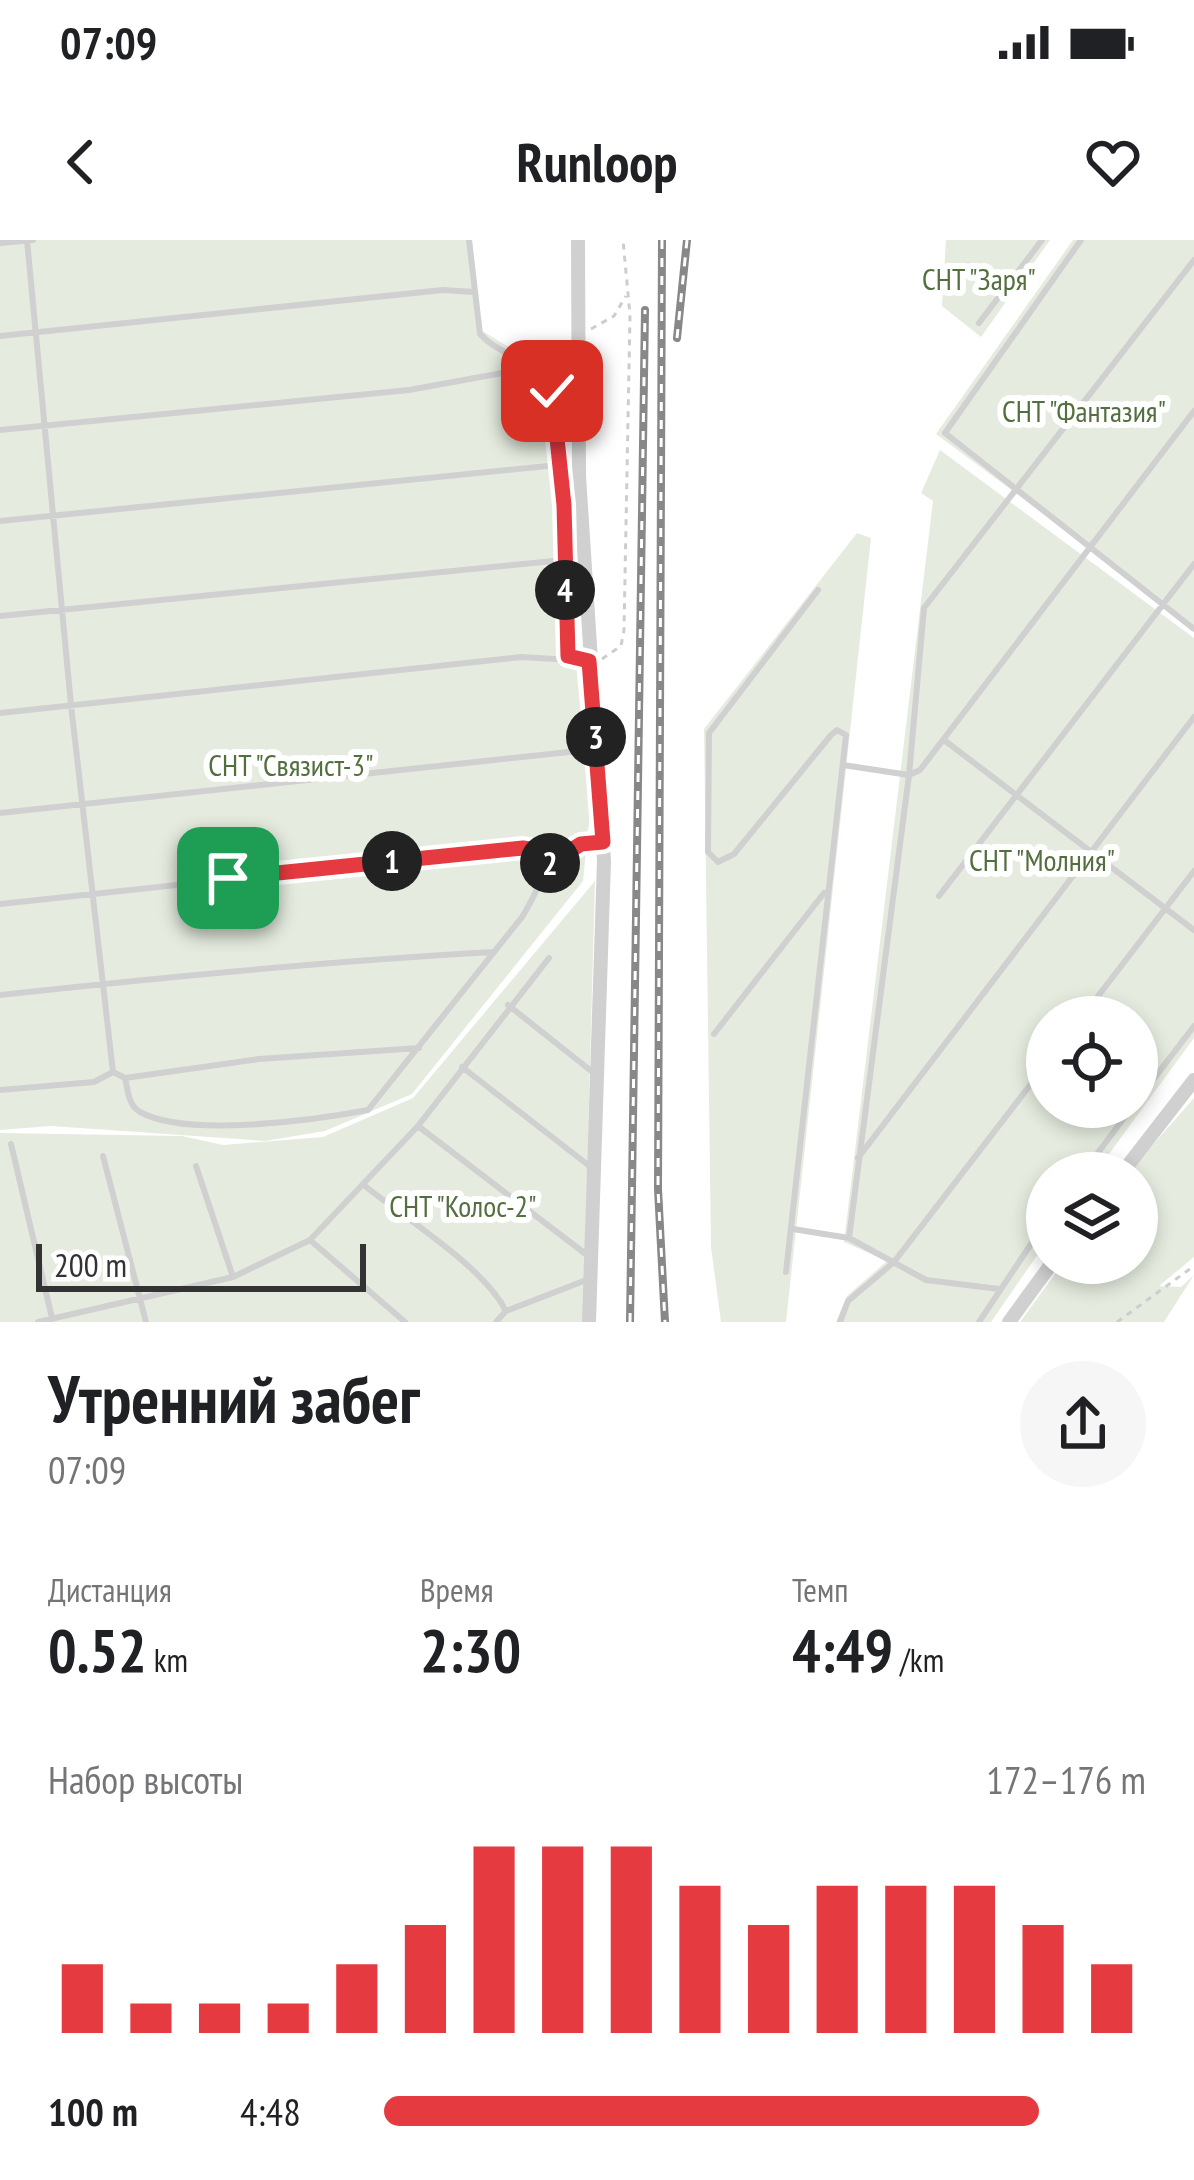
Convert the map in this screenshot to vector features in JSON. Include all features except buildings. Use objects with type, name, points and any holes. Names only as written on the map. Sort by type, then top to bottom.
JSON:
[{"type":"street","points":[[578,240],[574,340],[603,842],[590,1322]]},
{"type":"street","points":[[1138,1152],[1194,1080]]},
{"type":"street","points":[[1009,1322],[1037,1284]]},
{"type":"lane","points":[[0,243],[29,240],[71,705],[113,1072]]},
{"type":"lane","points":[[469,240],[480,334],[530,368],[552,391],[568,656]]},
{"type":"lane","points":[[979,323],[1042,240]]},
{"type":"lane","points":[[1081,240],[946,427],[948,440],[1194,629]]},
{"type":"lane","points":[[848,1238],[908,775],[924,608],[1018,493],[1194,260]]},
{"type":"lane","points":[[0,336],[442,290],[474,292]]},
{"type":"lane","points":[[0,430],[409,390],[530,368]]},
{"type":"lane","points":[[843,765],[908,775],[920,770],[1194,411]]},
{"type":"lane","points":[[0,521],[558,465]]},
{"type":"lane","points":[[0,616],[563,560]]},
{"type":"lane","points":[[939,896],[1194,564]]},
{"type":"lane","points":[[786,1272],[846,735],[837,730],[725,862],[711,859],[709,733],[818,590]]},
{"type":"lane","points":[[0,712],[568,656],[589,661]]},
{"type":"lane","points":[[856,1160],[1194,717]]},
{"type":"lane","points":[[944,740],[1194,930]]},
{"type":"lane","points":[[0,812],[578,751]]},
{"type":"lane","points":[[125,1078],[131,1104],[142,1113],[209,1125],[290,1121],[368,1110],[538,893],[542,872],[581,844],[603,842]]},
{"type":"lane","points":[[0,904],[523,848],[536,850],[550,863]]},
{"type":"lane","points":[[1098,996],[1194,871]]},
{"type":"lane","points":[[714,1034],[827,891]]},
{"type":"lane","points":[[0,995],[103,988],[244,967],[494,952]]},
{"type":"lane","points":[[38,1322],[233,1276],[310,1240],[418,1126],[549,958]]},
{"type":"lane","points":[[508,1006],[600,1079]]},
{"type":"lane","points":[[1158,1074],[1194,1026]]},
{"type":"lane","points":[[113,1072],[125,1078],[259,1059],[419,1048]]},
{"type":"lane","points":[[462,1067],[596,1171]]},
{"type":"lane","points":[[0,1090],[94,1082],[113,1072]]},
{"type":"lane","points":[[840,1322],[848,1301],[894,1262],[1026,1090]]},
{"type":"lane","points":[[418,1126],[592,1258]]},
{"type":"lane","points":[[1099,1152],[1117,1128]]},
{"type":"lane","points":[[11,1144],[53,1320]]},
{"type":"lane","points":[[103,1156],[146,1322]]},
{"type":"lane","points":[[196,1166],[233,1276]]},
{"type":"lane","points":[[365,1186],[472,1272],[506,1311]]},
{"type":"lane","points":[[793,1229],[848,1238],[926,1280],[999,1289]]},
{"type":"lane","points":[[310,1240],[405,1322]]},
{"type":"lane","points":[[979,1322],[1026,1250]]},
{"type":"lane","points":[[496,1322],[506,1311],[592,1278]]},
{"type":"path","points":[[589,661],[612,654],[624,630],[627,294],[623,240]]},
{"type":"path","points":[[574,340],[614,316],[627,294]]},
{"type":"path","points":[[1117,1322],[1194,1266]]},
{"type":"green space","name":"СНТ \"Связист-3\"","points":[[0,240],[472,240],[481,330],[549,372],[590,813],[583,881],[412,1094],[325,1131],[265,1141],[51,1126],[0,1130]]},
{"type":"green space","name":"СНТ \"Заря\"","points":[[946,240],[1050,240],[981,337],[942,306]]},
{"type":"green space","name":"СНТ \"Фантазия\"","points":[[1073,240],[1194,240],[1194,626],[936,434]]},
{"type":"green space","name":"СНТ \"Молния\"","points":[[940,450],[1194,638],[1194,1038],[1158,1087],[1158,996],[1026,996],[1026,1128],[1128,1128],[1110,1152],[1026,1152],[1026,1271],[991,1322],[836,1322],[847,1296],[887,1261],[844,1242],[933,501],[921,493]]},
{"type":"green space","points":[[857,533],[871,538],[786,1322],[721,1322],[711,1247],[704,729]]},
{"type":"green space","name":"СНТ \"Колос-2\"","points":[[595,881],[583,1322],[0,1322],[0,1133],[182,1136],[223,1145],[323,1137],[413,1098]]},
{"type":"green space","points":[[1194,1098],[1194,1257],[1159,1286],[1181,1287],[1194,1275],[1164,1322],[1020,1322],[1048,1284],[1158,1284],[1158,1152],[1146,1152]]},
{"type":"railway","points":[[662,240],[658,1189],[665,1322]]},
{"type":"railway","points":[[677,338],[687,240]]},
{"type":"railway","points":[[630,1322],[645,310]]},
{"type":"route","points":[[228,878],[523,848],[536,850],[550,863],[581,844],[603,842],[589,661],[568,656],[564,505],[552,391]]}]
